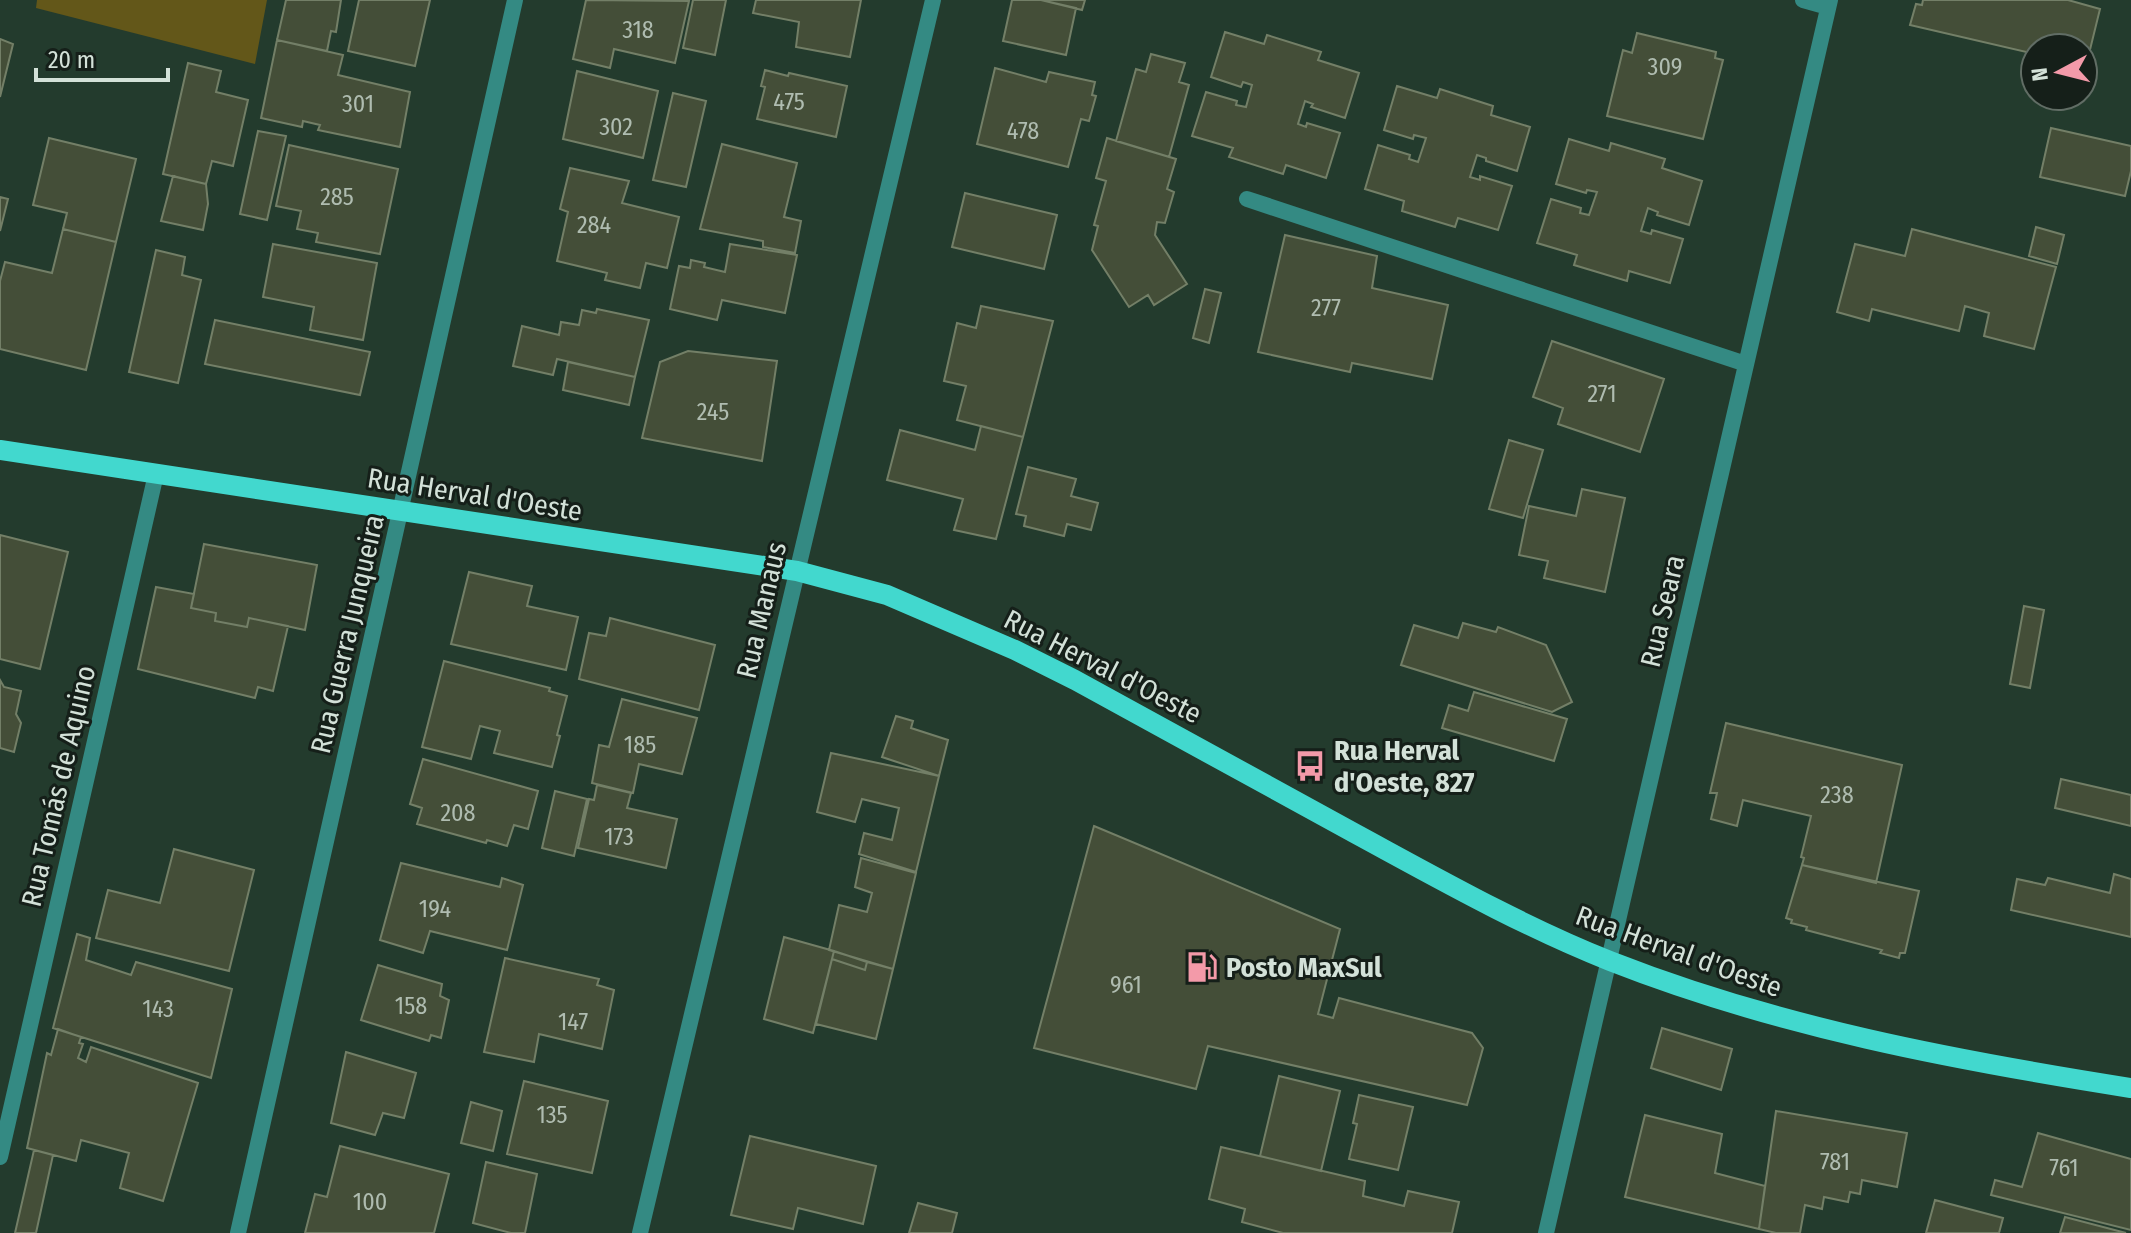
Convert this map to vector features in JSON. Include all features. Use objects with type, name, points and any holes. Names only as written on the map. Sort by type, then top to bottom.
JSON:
[{"type":"main road","name":"Rua Herval d'Oeste","points":[[0,450],[797,571],[887,595],[1015,650],[1075,680],[1449,885],[1609,960],[1715,999],[1845,1036],[1982,1065],[2131,1088]]},
{"type":"street","name":"Rua Guerra Junqueira","points":[[238,1233],[515,0]]},
{"type":"street","name":"Rua Manaus","points":[[640,1233],[933,0]]},
{"type":"street","points":[[1803,0],[1829,4]]},
{"type":"street","name":"Rua Seara","points":[[1546,1233],[1829,4]]},
{"type":"street","points":[[1247,199],[1746,364]]},
{"type":"street","name":"Rua Tomás de Aquino","points":[[0,1157],[156,474]]},
{"type":"shaded area","points":[[37,0],[267,0],[255,64],[36,8]]},
{"type":"building","points":[[286,0],[341,0],[336,32],[331,31],[327,51],[277,40]]},
{"type":"building","points":[[359,0],[430,0],[415,66],[348,51]]},
{"type":"building","points":[[586,0],[689,1],[675,63],[614,49],[610,68],[573,59]]},
{"type":"building","points":[[693,0],[726,0],[715,55],[683,48]]},
{"type":"building","points":[[756,0],[861,0],[850,57],[796,47],[799,22],[753,13]]},
{"type":"building","points":[[1012,0],[1041,0],[1076,8],[1066,55],[1003,41]]},
{"type":"building","points":[[1041,0],[1085,0],[1082,10]]},
{"type":"building","points":[[1923,0],[2068,0],[2100,9],[2094,32],[2019,32],[2019,50],[1910,25],[1916,4],[1922,5]]},
{"type":"building","points":[[1225,32],[1264,44],[1267,35],[1321,52],[1318,60],[1359,73],[1345,118],[1311,107],[1313,104],[1305,101],[1298,124],[1306,127],[1307,123],[1340,133],[1326,178],[1286,165],[1283,174],[1229,157],[1233,148],[1192,136],[1206,92],[1237,101],[1236,105],[1246,107],[1252,85],[1243,82],[1241,87],[1211,77]]},
{"type":"building","points":[[1637,33],[1716,52],[1715,58],[1723,60],[1703,139],[1607,116],[1623,50],[1632,53]]},
{"type":"building","points":[[0,39],[13,44],[0,97]]},
{"type":"building","points":[[277,40],[343,55],[338,75],[410,92],[400,147],[318,130],[320,125],[303,121],[302,127],[261,118]]},
{"type":"building","points":[[1151,54],[1185,63],[1179,82],[1189,85],[1169,157],[1116,141],[1136,69],[1146,72]]},
{"type":"building","points":[[188,63],[221,71],[216,92],[248,100],[233,166],[212,161],[206,184],[163,174]]},
{"type":"building","points":[[995,68],[1046,82],[1049,72],[1095,82],[1092,95],[1096,96],[1089,121],[1081,119],[1068,167],[977,144]]},
{"type":"building","points":[[765,70],[847,86],[836,137],[757,119],[765,87],[761,86]]},
{"type":"building","points":[[577,71],[658,91],[643,158],[563,139]]},
{"type":"building","points":[[1397,86],[1437,98],[1440,89],[1493,106],[1491,115],[1530,127],[1517,171],[1477,155],[1470,177],[1480,180],[1480,176],[1512,186],[1498,230],[1458,218],[1455,227],[1402,211],[1404,201],[1365,189],[1378,145],[1410,155],[1409,159],[1418,162],[1426,138],[1414,135],[1413,139],[1384,130]]},
{"type":"building","points":[[673,93],[706,101],[686,187],[653,180]]},
{"type":"building","points":[[2051,128],[2131,146],[2131,171],[2125,196],[2040,177]]},
{"type":"building","points":[[258,131],[286,136],[267,220],[240,214]]},
{"type":"building","points":[[49,138],[136,159],[116,242],[63,229],[67,213],[33,205]]},
{"type":"building","points":[[1107,138],[1176,159],[1167,189],[1174,192],[1165,223],[1157,222],[1155,235],[1187,284],[1154,305],[1148,295],[1129,307],[1092,250],[1098,226],[1094,225],[1106,181],[1096,178]]},
{"type":"building","points":[[1569,139],[1609,151],[1611,143],[1665,159],[1662,168],[1702,181],[1689,225],[1657,215],[1658,212],[1648,208],[1641,231],[1651,234],[1652,230],[1683,239],[1670,283],[1629,271],[1627,281],[1574,265],[1577,255],[1537,243],[1551,199],[1581,208],[1580,213],[1589,215],[1597,192],[1587,190],[1586,193],[1556,184]]},
{"type":"building","points":[[722,144],[797,163],[784,217],[801,221],[795,253],[763,247],[763,241],[700,229]]},
{"type":"building","points":[[289,145],[398,169],[380,254],[316,242],[318,233],[297,229],[301,211],[276,206]]},
{"type":"building","points":[[570,168],[629,181],[622,203],[679,217],[667,268],[646,263],[640,288],[605,280],[607,273],[557,261],[568,212],[560,209]]},
{"type":"building","points":[[173,176],[206,184],[208,204],[203,230],[161,221]]},
{"type":"building","points":[[965,193],[1057,215],[1044,269],[952,247]]},
{"type":"building","points":[[0,197],[8,199],[0,231]]},
{"type":"building","points":[[2036,227],[2064,235],[2057,264],[2029,256]]},
{"type":"building","points":[[63,229],[116,242],[86,370],[0,349],[0,281],[5,262],[52,273]]},
{"type":"building","points":[[1912,229],[2056,267],[2034,349],[1984,336],[1989,313],[1965,306],[1959,331],[1872,309],[1869,321],[1837,312],[1855,244],[1905,256]]},
{"type":"building","points":[[1285,235],[1377,256],[1372,288],[1448,305],[1432,379],[1352,363],[1350,372],[1258,352]]},
{"type":"building","points":[[273,244],[377,263],[363,340],[310,330],[314,307],[263,297]]},
{"type":"building","points":[[730,244],[797,255],[785,313],[722,300],[717,320],[670,309],[679,266],[690,268],[691,260],[725,272]]},
{"type":"building","points":[[156,250],[185,257],[182,275],[201,280],[178,383],[129,372]]},
{"type":"building","points":[[1205,289],[1221,293],[1209,343],[1193,338]]},
{"type":"building","points":[[981,306],[1053,321],[1023,437],[957,420],[966,386],[944,381],[957,323],[976,328]]},
{"type":"building","points":[[597,309],[649,320],[635,377],[557,359],[553,375],[513,366],[522,326],[559,335],[561,322],[579,325],[582,310],[596,313]]},
{"type":"building","points":[[215,320],[370,352],[360,395],[205,364]]},
{"type":"building","points":[[1552,341],[1664,379],[1640,452],[1558,424],[1563,408],[1533,397]]},
{"type":"building","points":[[688,351],[777,361],[762,461],[642,438],[660,362]]},
{"type":"building","points":[[568,362],[635,377],[629,405],[563,390]]},
{"type":"building","points":[[981,426],[1023,437],[996,539],[954,530],[963,499],[887,480],[900,430],[975,450]]},
{"type":"building","points":[[1509,440],[1543,450],[1523,518],[1489,509]]},
{"type":"building","points":[[1028,467],[1076,479],[1071,496],[1098,503],[1091,530],[1067,524],[1064,536],[1024,526],[1026,516],[1016,514]]},
{"type":"building","points":[[1582,489],[1625,498],[1605,592],[1544,578],[1548,561],[1519,555],[1529,506],[1576,516]]},
{"type":"building","points":[[0,535],[68,552],[40,669],[0,659]]},
{"type":"building","points":[[204,544],[317,565],[305,630],[249,618],[247,627],[215,621],[216,613],[191,608]]},
{"type":"building","points":[[469,572],[532,586],[527,606],[578,617],[566,670],[451,644]]},
{"type":"building","points":[[156,587],[194,594],[191,608],[216,613],[215,621],[247,627],[249,618],[288,626],[273,691],[258,687],[255,698],[138,669]]},
{"type":"building","points":[[2024,606],[2044,610],[2030,688],[2010,684]]},
{"type":"building","points":[[610,618],[715,645],[699,710],[579,679],[589,633],[606,636]]},
{"type":"building","points":[[1463,623],[1496,632],[1498,627],[1546,645],[1572,702],[1552,712],[1401,665],[1414,625],[1458,638]]},
{"type":"building","points":[[444,661],[550,688],[549,691],[567,696],[552,767],[494,753],[500,731],[480,726],[471,759],[422,747]]},
{"type":"building","points":[[0,680],[4,687],[21,691],[16,714],[21,723],[14,752],[0,748]]},
{"type":"building","points":[[1474,692],[1567,719],[1554,761],[1442,728],[1449,705],[1468,711]]},
{"type":"building","points":[[622,699],[697,718],[682,774],[639,764],[633,793],[592,783],[599,745],[609,747]]},
{"type":"building","points":[[896,716],[913,721],[911,728],[948,740],[939,776],[882,757]]},
{"type":"building","points":[[1726,723],[1902,765],[1876,883],[1802,865],[1804,858],[1801,857],[1811,816],[1743,800],[1737,826],[1711,819],[1717,793],[1710,793]]},
{"type":"building","points":[[831,753],[939,776],[916,872],[859,854],[864,833],[892,840],[899,808],[862,799],[855,822],[817,812]]},
{"type":"building","points":[[423,759],[538,791],[528,829],[514,825],[507,846],[417,824],[422,808],[410,804]]},
{"type":"building","points":[[2061,779],[2131,795],[2131,826],[2055,808]]},
{"type":"building","points":[[597,785],[631,793],[627,808],[677,819],[666,868],[578,848],[589,799],[594,800]]},
{"type":"building","points":[[555,791],[587,799],[574,856],[542,848]]},
{"type":"building","points":[[1094,826],[1340,929],[1318,1014],[1333,1018],[1339,998],[1472,1033],[1483,1048],[1467,1105],[1208,1046],[1196,1089],[1034,1048]]},
{"type":"building","points":[[174,849],[254,870],[229,971],[96,938],[108,890],[160,903]]},
{"type":"building","points":[[861,858],[916,873],[893,969],[829,950],[839,905],[867,912],[872,893],[855,887]]},
{"type":"building","points":[[401,863],[500,887],[502,878],[523,885],[507,950],[430,931],[423,953],[380,940]]},
{"type":"building","points":[[1802,865],[1919,891],[1905,953],[1900,953],[1899,958],[1880,953],[1882,950],[1806,930],[1807,927],[1791,923],[1792,920],[1786,918]]},
{"type":"building","points":[[2114,874],[2131,879],[2131,937],[2011,910],[2017,879],[2045,885],[2048,878],[2110,893]]},
{"type":"building","points":[[77,934],[90,938],[86,960],[131,975],[136,962],[232,989],[211,1078],[53,1028]]},
{"type":"building","points":[[784,937],[834,951],[813,1033],[764,1019]]},
{"type":"building","points":[[834,951],[867,962],[865,970],[832,959]]},
{"type":"building","points":[[505,958],[599,979],[597,985],[614,990],[602,1049],[539,1034],[534,1062],[484,1052]]},
{"type":"building","points":[[832,959],[865,970],[867,962],[893,969],[876,1039],[816,1024]]},
{"type":"building","points":[[378,965],[442,984],[440,996],[449,1000],[441,1038],[431,1035],[429,1041],[361,1020]]},
{"type":"building","points":[[1662,1028],[1732,1049],[1721,1090],[1651,1068]]},
{"type":"building","points":[[58,1029],[81,1037],[79,1043],[83,1044],[78,1058],[86,1062],[91,1047],[198,1083],[163,1201],[120,1188],[129,1153],[81,1140],[76,1161],[27,1148],[47,1053],[51,1055]]},
{"type":"building","points":[[346,1052],[416,1073],[404,1118],[383,1113],[375,1135],[331,1123]]},
{"type":"building","points":[[1279,1076],[1340,1091],[1321,1171],[1260,1156]]},
{"type":"building","points":[[524,1081],[608,1101],[592,1173],[507,1154]]},
{"type":"building","points":[[1359,1095],[1413,1107],[1398,1170],[1349,1159],[1357,1124],[1353,1123]]},
{"type":"building","points":[[471,1102],[502,1111],[493,1151],[461,1143]]},
{"type":"building","points":[[1776,1111],[1907,1133],[1897,1187],[1862,1180],[1860,1194],[1850,1192],[1848,1202],[1824,1197],[1822,1209],[1805,1205],[1800,1233],[1759,1229]]},
{"type":"building","points":[[1645,1115],[1722,1134],[1715,1173],[1765,1186],[1759,1229],[1625,1197]]},
{"type":"building","points":[[2038,1133],[2131,1159],[2131,1230],[1991,1195],[1995,1180],[2022,1187]]},
{"type":"building","points":[[750,1136],[876,1166],[863,1224],[798,1208],[793,1229],[731,1215]]},
{"type":"building","points":[[340,1146],[449,1174],[434,1233],[305,1233],[315,1194],[327,1197]]},
{"type":"building","points":[[1221,1147],[1365,1181],[1363,1196],[1404,1206],[1408,1191],[1459,1202],[1452,1233],[1283,1233],[1242,1222],[1245,1209],[1209,1199]]},
{"type":"building","points":[[34,1150],[53,1155],[36,1233],[15,1233]]},
{"type":"building","points":[[486,1162],[537,1174],[525,1233],[511,1233],[473,1223]]},
{"type":"building","points":[[1935,1200],[2003,1218],[1999,1233],[1926,1233]]},
{"type":"building","points":[[918,1203],[957,1213],[952,1233],[909,1233]]},
{"type":"building","points":[[2065,1217],[2126,1233],[2060,1233]]},
{"type":"place","name":"Rua Herval d'Oeste, 827","points":[[1310,766]]},
{"type":"place","name":"Posto MaxSul","points":[[1202,967]]}]
